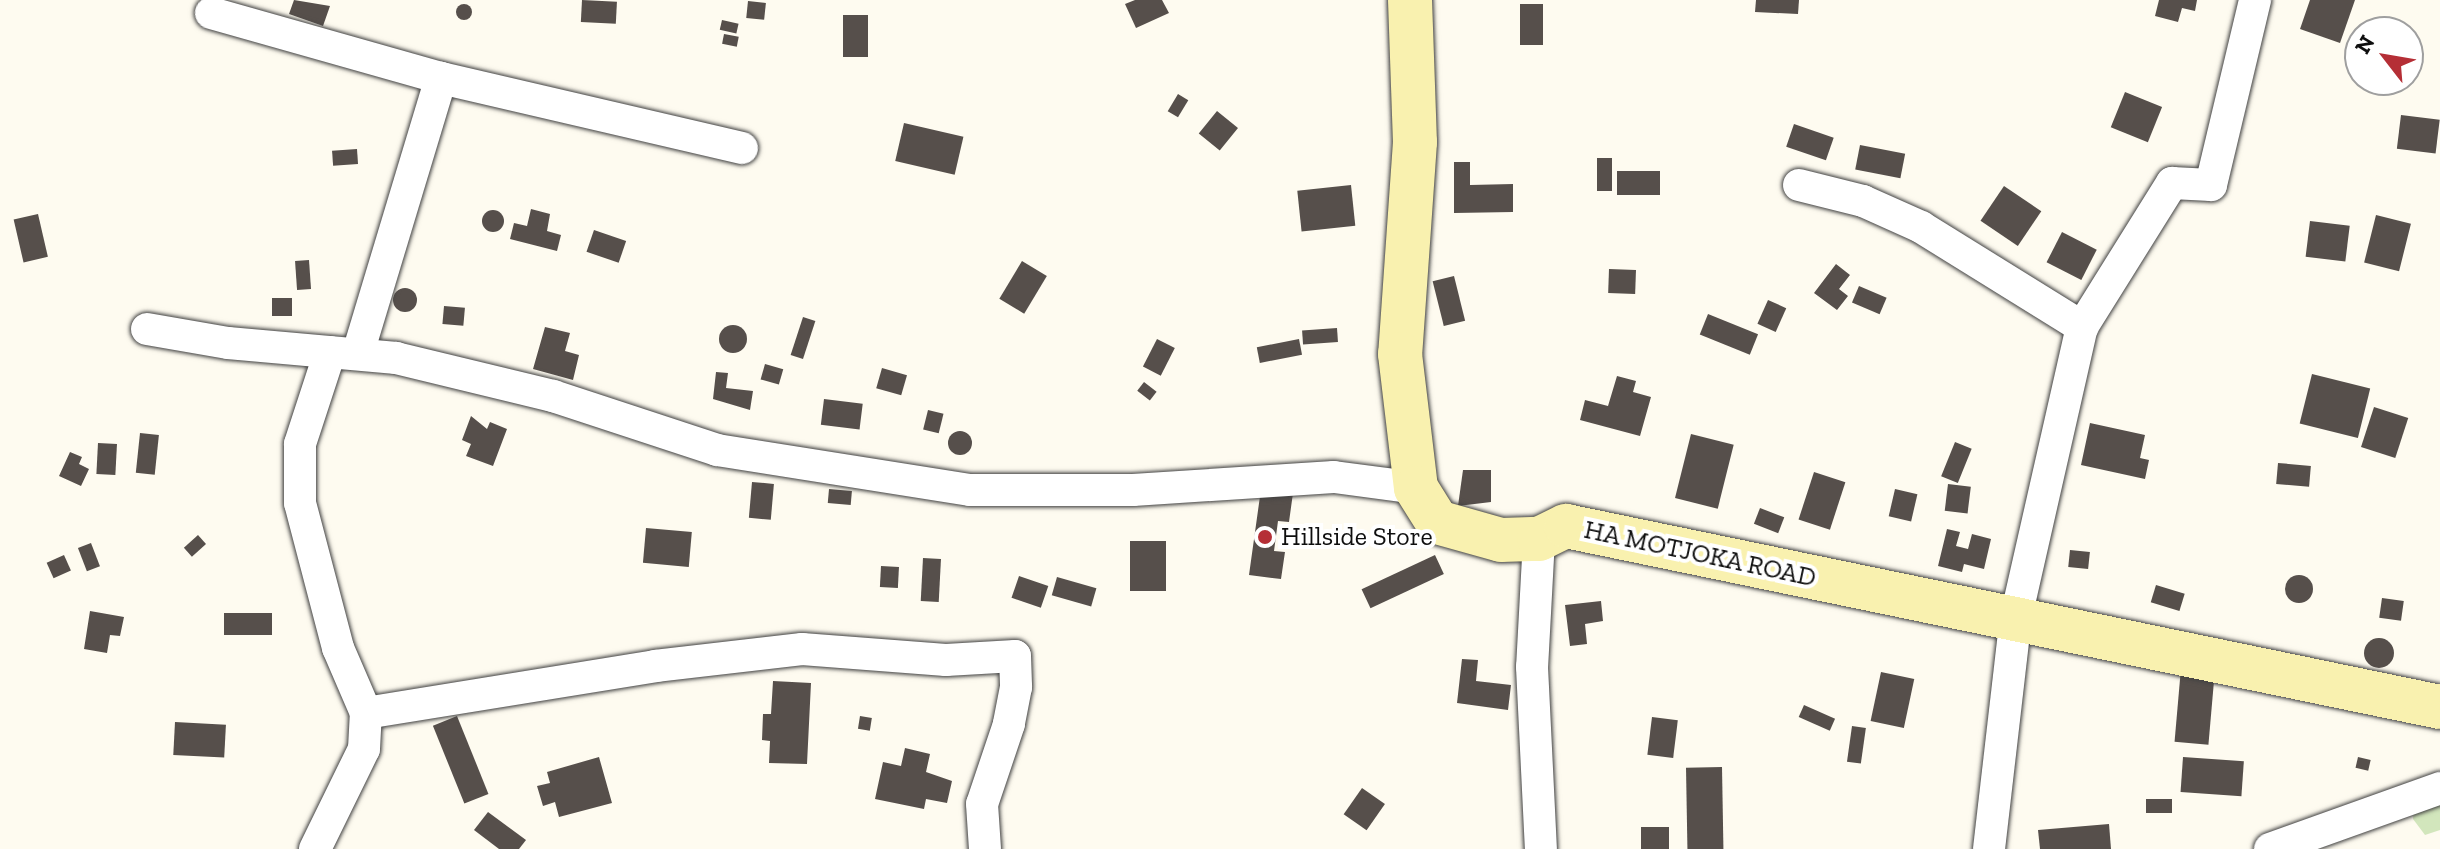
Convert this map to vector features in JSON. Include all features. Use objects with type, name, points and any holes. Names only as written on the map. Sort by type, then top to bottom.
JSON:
[{"type":"street","name":"HA MOTJOKA ROAD","points":[[1410,0],[1415,142],[1400,354],[1416,488],[1437,522],[1480,537],[1539,539],[1566,526],[1929,604],[2016,617],[2440,707]]},
{"type":"street","points":[[1989,849],[2016,617],[2082,327],[2172,183],[2211,185],[2255,0]]},
{"type":"street","points":[[211,13],[441,78],[742,148]]},
{"type":"street","points":[[315,849],[364,749],[366,713],[338,648],[300,503],[300,444],[344,352],[441,78]]},
{"type":"street","points":[[1799,185],[1863,201],[1921,227],[2082,327]]},
{"type":"street","points":[[147,329],[228,343],[344,352],[553,396],[717,450],[970,490],[1133,490],[1334,477],[1416,488]]},
{"type":"street","points":[[1539,539],[1532,667],[1541,849]]},
{"type":"street","points":[[366,713],[655,666],[802,649],[946,660],[1015,656],[1016,687],[1009,724],[982,804],[985,849]]},
{"type":"street","points":[[2270,849],[2440,788]]},
{"type":"green space","points":[[2440,798],[2440,830],[2425,835],[2413,819],[2414,809]]},
{"type":"building","points":[[294,0],[330,6],[323,26],[289,14]]},
{"type":"building","points":[[582,0],[617,2],[616,24],[581,22]]},
{"type":"building","points":[[1135,0],[1162,0],[1169,13],[1136,28],[1125,4]]},
{"type":"building","points":[[1756,0],[1799,0],[1798,14],[1755,12]]},
{"type":"building","points":[[2159,0],[2197,0],[2195,11],[2182,8],[2178,22],[2155,16]]},
{"type":"building","points":[[2310,0],[2355,0],[2349,16],[2344,16],[2340,43],[2300,29]]},
{"type":"building","points":[[748,1],[766,3],[764,20],[746,18]]},
{"type":"building","points":[[461,4],[467,4],[472,12],[470,18],[461,20],[456,15],[456,9]]},
{"type":"building","points":[[1520,4],[1543,4],[1543,45],[1520,45]]},
{"type":"building","points":[[843,15],[868,15],[868,57],[843,57]]},
{"type":"building","points":[[722,20],[739,24],[736,34],[720,30]]},
{"type":"building","points":[[724,34],[739,37],[737,47],[722,44]]},
{"type":"building","points":[[2125,92],[2162,107],[2148,142],[2111,127]]},
{"type":"building","points":[[1178,94],[1188,100],[1178,117],[1168,111]]},
{"type":"building","points":[[1217,111],[1238,128],[1220,151],[1199,134]]},
{"type":"building","points":[[2401,115],[2440,120],[2436,153],[2397,149]]},
{"type":"building","points":[[904,123],[963,137],[955,175],[895,161]]},
{"type":"building","points":[[1794,124],[1834,138],[1826,160],[1786,147]]},
{"type":"building","points":[[1860,145],[1905,154],[1900,178],[1855,170]]},
{"type":"building","points":[[357,149],[358,164],[333,166],[332,151]]},
{"type":"building","points":[[1597,158],[1612,158],[1612,191],[1597,191]]},
{"type":"building","points":[[1454,162],[1470,162],[1470,185],[1513,184],[1513,212],[1454,213]]},
{"type":"building","points":[[1617,171],[1660,171],[1660,195],[1617,195]]},
{"type":"building","points":[[1351,185],[1355,226],[1302,231],[1297,191]]},
{"type":"building","points":[[2004,186],[2041,211],[2018,246],[1981,221]]},
{"type":"building","points":[[531,209],[550,214],[547,231],[561,235],[557,251],[510,239],[514,223],[527,226]]},
{"type":"building","points":[[493,210],[501,213],[504,221],[501,229],[493,232],[485,229],[482,221],[485,213]]},
{"type":"building","points":[[38,214],[48,257],[24,262],[14,220]]},
{"type":"building","points":[[2376,215],[2411,224],[2399,271],[2364,263]]},
{"type":"building","points":[[2310,221],[2350,226],[2345,262],[2306,257]]},
{"type":"building","points":[[594,230],[626,241],[619,263],[587,252]]},
{"type":"building","points":[[2062,232],[2097,250],[2081,280],[2047,262]]},
{"type":"building","points":[[309,260],[311,289],[297,290],[295,261]]},
{"type":"building","points":[[1022,261],[1047,276],[1024,314],[999,299]]},
{"type":"building","points":[[1836,264],[1850,275],[1839,289],[1848,296],[1837,310],[1814,293]]},
{"type":"building","points":[[1609,269],[1636,270],[1635,294],[1608,293]]},
{"type":"building","points":[[1454,276],[1465,321],[1444,326],[1433,281]]},
{"type":"building","points":[[1859,286],[1887,298],[1880,314],[1852,303]]},
{"type":"building","points":[[405,288],[413,292],[417,300],[413,308],[405,312],[397,308],[393,300],[397,292]]},
{"type":"building","points":[[272,298],[292,298],[292,316],[272,316]]},
{"type":"building","points":[[1768,300],[1786,308],[1776,332],[1757,324]]},
{"type":"building","points":[[444,306],[465,308],[463,326],[442,324]]},
{"type":"building","points":[[1708,314],[1758,334],[1750,355],[1700,334]]},
{"type":"building","points":[[803,317],[815,321],[803,359],[791,355]]},
{"type":"building","points":[[733,325],[743,329],[747,339],[743,349],[733,353],[723,349],[719,339],[723,329]]},
{"type":"building","points":[[545,327],[570,333],[565,351],[579,355],[573,380],[533,369]]},
{"type":"building","points":[[1337,328],[1338,342],[1303,344],[1302,330]]},
{"type":"building","points":[[1157,339],[1175,348],[1161,376],[1143,367]]},
{"type":"building","points":[[1299,339],[1302,355],[1260,363],[1257,347]]},
{"type":"building","points":[[765,364],[783,369],[779,385],[761,379]]},
{"type":"building","points":[[882,368],[907,375],[901,395],[876,388]]},
{"type":"building","points":[[716,372],[728,373],[726,388],[753,391],[750,410],[713,399]]},
{"type":"building","points":[[2312,374],[2370,389],[2358,438],[2300,423]]},
{"type":"building","points":[[1617,376],[1636,381],[1633,392],[1651,397],[1640,436],[1580,420],[1585,400],[1608,406]]},
{"type":"building","points":[[1144,382],[1157,392],[1150,401],[1137,391]]},
{"type":"building","points":[[824,399],[863,404],[860,430],[821,425]]},
{"type":"building","points":[[2374,407],[2408,418],[2395,458],[2361,447]]},
{"type":"building","points":[[928,410],[944,414],[939,433],[923,429]]},
{"type":"building","points":[[471,416],[487,429],[490,422],[507,429],[493,466],[466,456],[471,444],[462,440]]},
{"type":"building","points":[[2090,423],[2145,435],[2140,458],[2149,460],[2145,479],[2081,465]]},
{"type":"building","points":[[960,431],[968,435],[972,443],[968,451],[960,455],[952,451],[948,443],[952,435]]},
{"type":"building","points":[[140,433],[159,435],[155,475],[136,473]]},
{"type":"building","points":[[1691,434],[1734,445],[1718,509],[1675,498]]},
{"type":"building","points":[[1955,442],[1972,449],[1958,483],[1941,476]]},
{"type":"building","points":[[98,443],[117,444],[115,475],[96,474]]},
{"type":"building","points":[[70,452],[82,457],[79,464],[89,469],[81,486],[59,476]]},
{"type":"building","points":[[2278,463],[2311,466],[2309,487],[2276,484]]},
{"type":"building","points":[[1463,470],[1491,470],[1491,502],[1458,506]]},
{"type":"building","points":[[1814,472],[1845,482],[1830,530],[1799,520]]},
{"type":"building","points":[[752,482],[774,484],[771,520],[749,518]]},
{"type":"building","points":[[1948,484],[1971,487],[1968,514],[1945,511]]},
{"type":"building","points":[[829,489],[852,491],[851,505],[828,503]]},
{"type":"building","name":"Hillside Store","points":[[1261,489],[1293,493],[1289,522],[1278,521],[1274,551],[1285,552],[1281,579],[1249,575]]},
{"type":"building","points":[[1895,489],[1917,494],[1911,521],[1889,516]]},
{"type":"building","points":[[1760,508],[1784,517],[1778,533],[1754,524]]},
{"type":"building","points":[[646,528],[692,532],[689,567],[643,563]]},
{"type":"building","points":[[1947,529],[1960,532],[1956,546],[1968,549],[1972,534],[1991,539],[1984,569],[1964,564],[1962,572],[1938,566]]},
{"type":"building","points":[[198,535],[206,544],[192,557],[184,548]]},
{"type":"building","points":[[1130,541],[1166,541],[1166,591],[1130,591]]},
{"type":"building","points":[[91,543],[100,566],[87,571],[78,548]]},
{"type":"building","points":[[2070,550],[2090,552],[2088,569],[2068,567]]},
{"type":"building","points":[[64,555],[71,571],[54,578],[47,563]]},
{"type":"building","points":[[1435,555],[1444,574],[1370,608],[1362,589]]},
{"type":"building","points":[[923,558],[941,559],[939,602],[921,601]]},
{"type":"building","points":[[881,566],[899,567],[898,588],[880,587]]},
{"type":"building","points":[[2299,575],[2309,579],[2313,589],[2309,599],[2299,603],[2289,599],[2285,589],[2289,579]]},
{"type":"building","points":[[1019,576],[1048,586],[1041,608],[1012,598]]},
{"type":"building","points":[[1057,577],[1096,588],[1091,607],[1052,595]]},
{"type":"building","points":[[2156,585],[2185,594],[2179,611],[2151,602]]},
{"type":"building","points":[[2382,598],[2404,601],[2401,621],[2379,618]]},
{"type":"building","points":[[1601,601],[1603,621],[1585,624],[1587,644],[1570,646],[1565,605]]},
{"type":"building","points":[[90,611],[124,617],[120,636],[110,635],[107,653],[84,649]]},
{"type":"building","points":[[224,613],[272,613],[272,635],[224,635]]},
{"type":"building","points":[[2379,638],[2390,642],[2394,653],[2390,664],[2379,668],[2368,664],[2364,653],[2368,642]]},
{"type":"building","points":[[1462,659],[1478,660],[1476,681],[1511,685],[1508,710],[1457,703]]},
{"type":"building","points":[[2181,668],[2215,671],[2208,745],[2175,742]]},
{"type":"building","points":[[1881,672],[1914,679],[1904,728],[1871,721]]},
{"type":"building","points":[[773,681],[811,683],[807,764],[769,763],[770,741],[762,740],[763,714],[771,714]]},
{"type":"building","points":[[1804,705],[1835,719],[1830,731],[1799,717]]},
{"type":"building","points":[[457,716],[488,794],[464,804],[433,726]]},
{"type":"building","points":[[860,716],[872,718],[870,731],[858,729]]},
{"type":"building","points":[[1652,717],[1678,720],[1673,758],[1647,755]]},
{"type":"building","points":[[175,722],[226,725],[224,758],[173,755]]},
{"type":"building","points":[[1852,726],[1866,728],[1861,764],[1847,762]]},
{"type":"building","points":[[905,748],[930,754],[926,772],[952,781],[947,803],[926,799],[924,809],[875,799],[883,762],[901,766]]},
{"type":"building","points":[[599,757],[612,803],[559,817],[555,802],[543,806],[537,786],[550,783],[547,772]]},
{"type":"building","points":[[2183,757],[2244,761],[2241,796],[2181,792]]},
{"type":"building","points":[[2358,757],[2371,760],[2368,771],[2356,768]]},
{"type":"building","points":[[1722,767],[1723,849],[1687,849],[1686,768]]},
{"type":"building","points":[[1362,788],[1385,804],[1367,830],[1344,814]]},
{"type":"building","points":[[2146,799],[2172,799],[2172,813],[2146,813]]},
{"type":"building","points":[[488,812],[526,840],[519,849],[499,849],[474,830]]},
{"type":"building","points":[[2109,824],[2111,849],[2040,849],[2038,830]]},
{"type":"building","points":[[1641,827],[1669,827],[1669,849],[1641,849]]},
{"type":"place","name":"Hillside Store","points":[[1265,537]]}]
